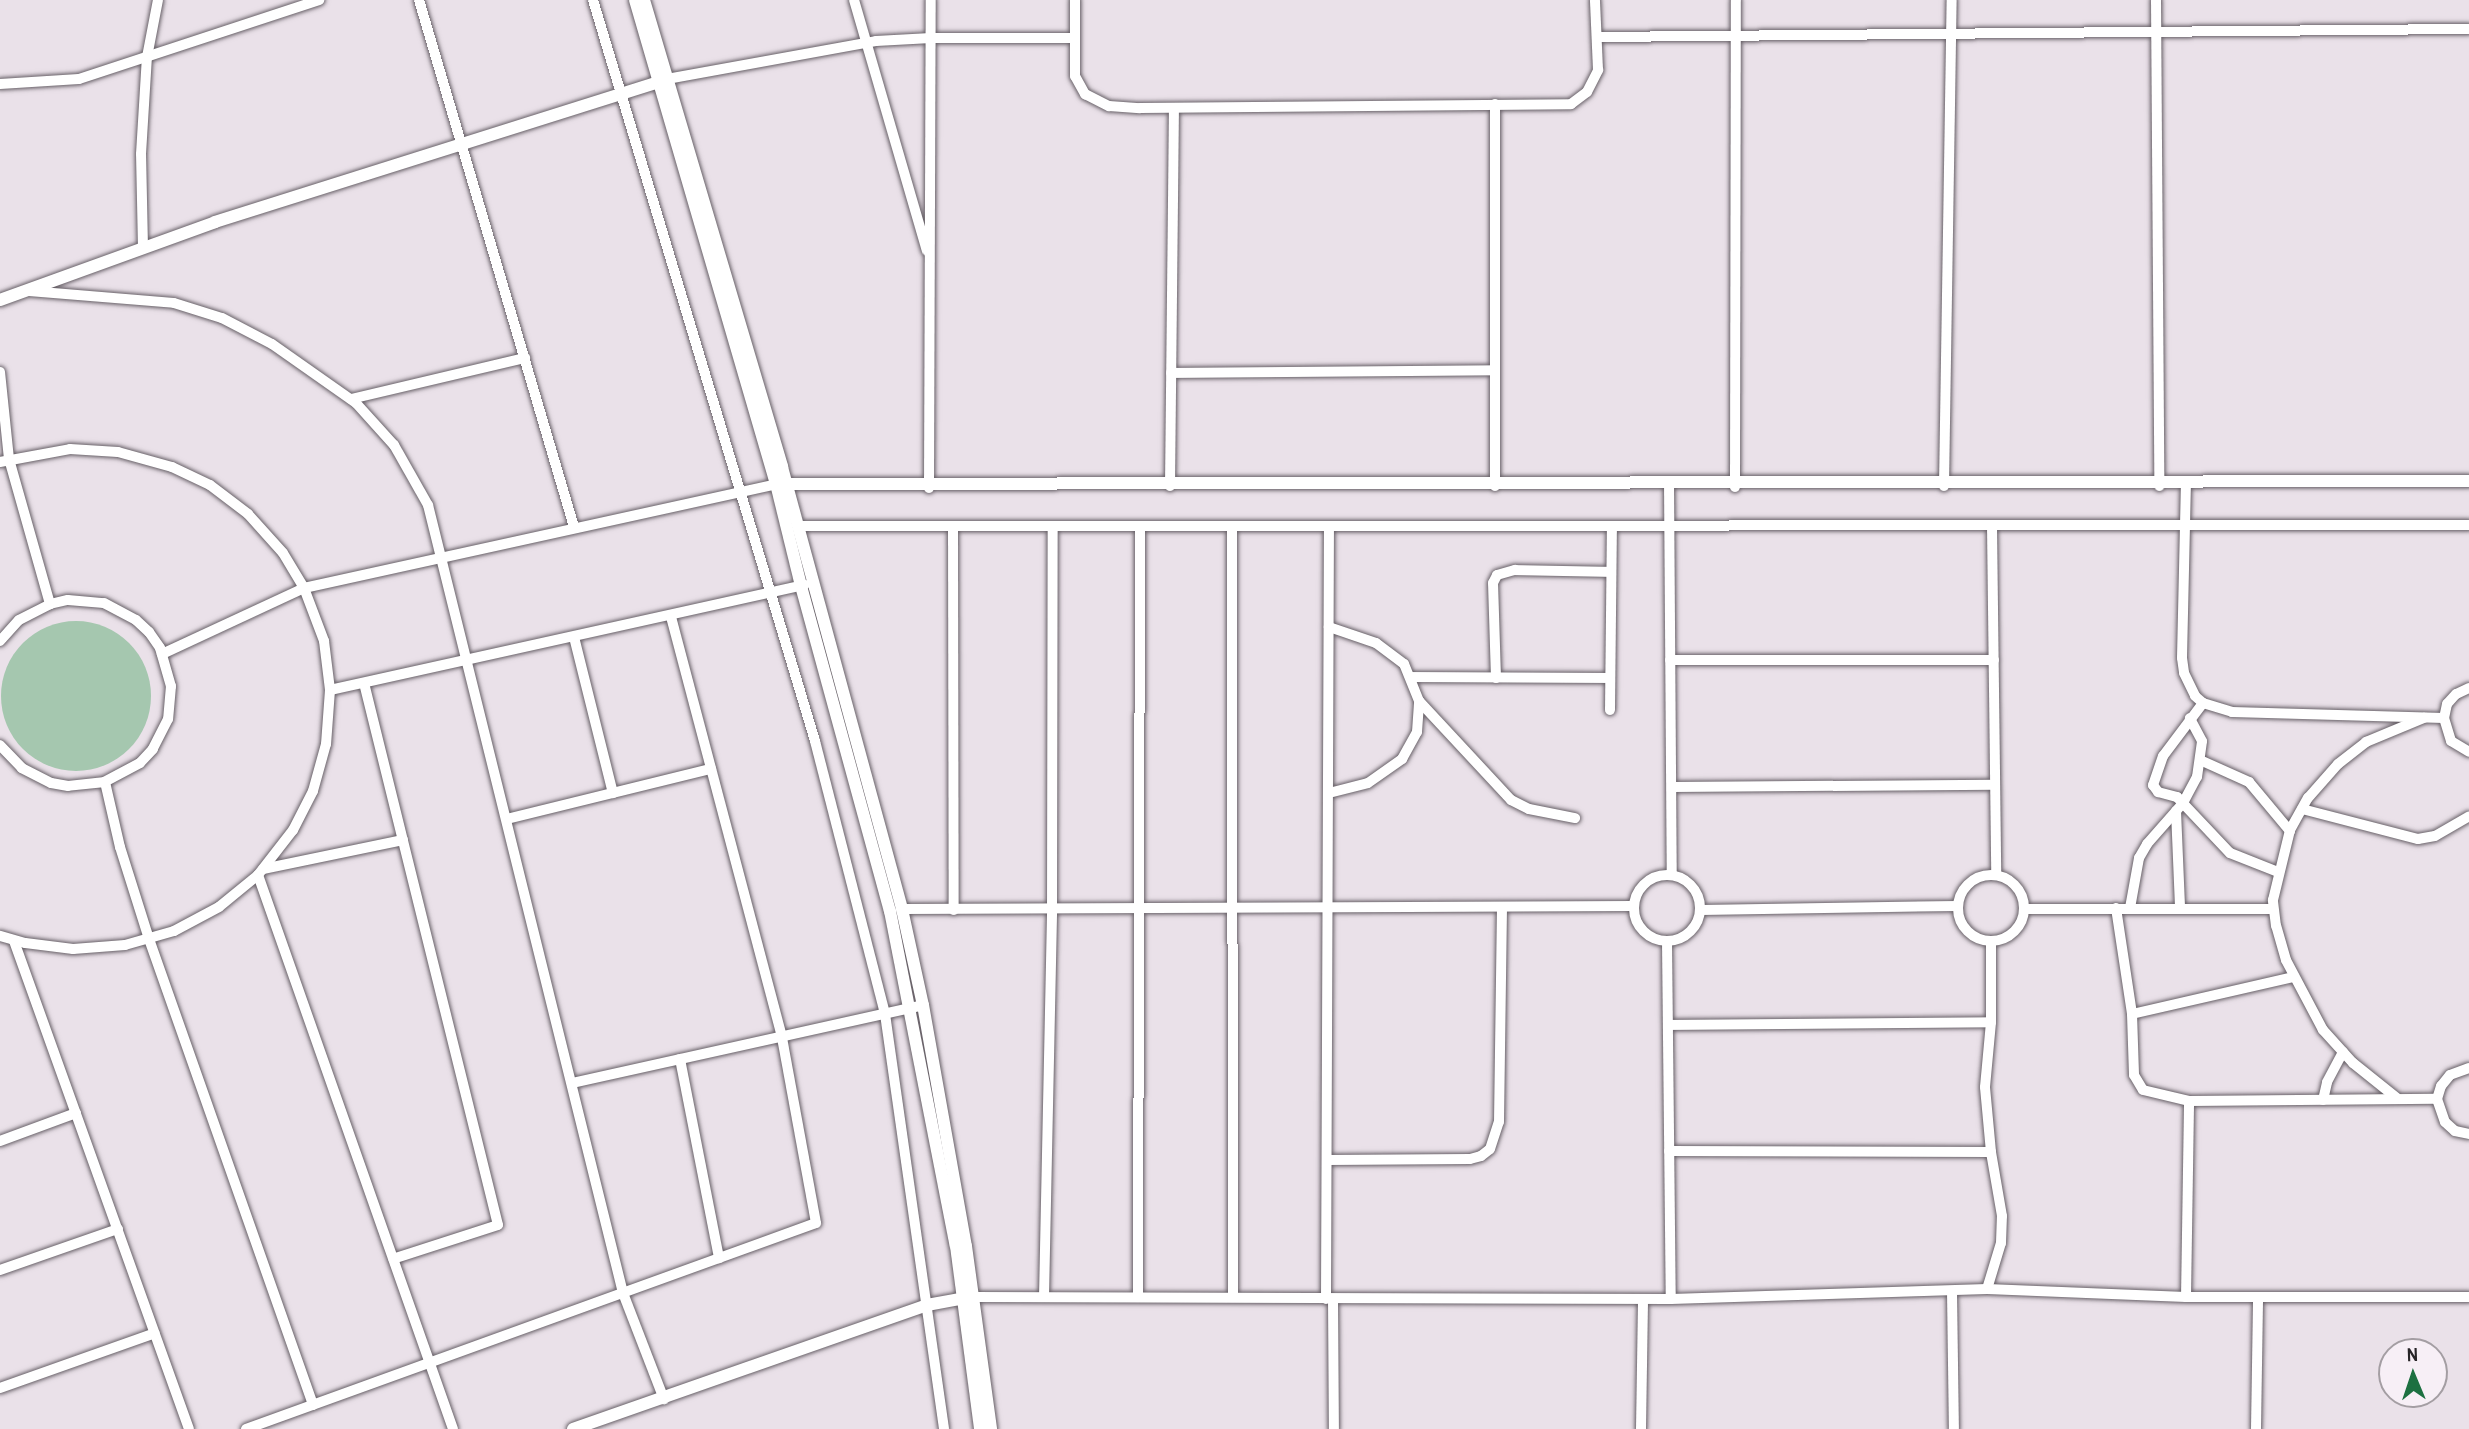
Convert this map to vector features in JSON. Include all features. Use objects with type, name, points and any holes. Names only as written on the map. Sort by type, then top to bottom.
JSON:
[{"type":"street","points":[[143,248],[142,155],[147,57],[158,0]]},
{"type":"street","points":[[0,84],[79,79],[319,0]]},
{"type":"street","points":[[419,0],[574,527]]},
{"type":"street","points":[[593,0],[815,741],[886,1014],[944,1429]]},
{"type":"street","points":[[635,0],[663,80]]},
{"type":"street","points":[[644,0],[663,80],[779,486],[800,586],[890,911],[968,1298],[981,1429]]},
{"type":"street","points":[[854,0],[930,262]]},
{"type":"street","points":[[929,485],[931,0]]},
{"type":"street","points":[[1075,0],[1075,76],[1085,94],[1108,106],[1174,108],[1571,104],[1587,92],[1598,70],[1595,0]]},
{"type":"street","points":[[1735,484],[1736,0]]},
{"type":"street","points":[[1944,484],[1952,0]]},
{"type":"street","points":[[2156,0],[2159,484]]},
{"type":"street","points":[[1598,37],[2469,29]]},
{"type":"street","points":[[0,300],[215,222],[663,80],[865,43],[931,38],[1075,38]]},
{"type":"street","points":[[1495,104],[1495,484]]},
{"type":"street","points":[[1170,484],[1174,108]]},
{"type":"street","points":[[26,291],[174,303],[222,318],[272,344],[351,399],[394,445],[415,481],[428,505],[442,556],[623,1293],[664,1399]]},
{"type":"street","points":[[351,399],[525,358]]},
{"type":"street","points":[[1171,373],[1495,370]]},
{"type":"street","points":[[0,372],[4,460],[50,604]]},
{"type":"street","points":[[0,936],[14,941],[73,949],[125,945],[174,931],[219,907],[260,872],[293,830],[313,791],[326,744],[330,690],[324,640],[304,588],[284,553],[248,514],[209,485],[172,467],[118,452],[70,449],[4,460]]},
{"type":"street","points":[[1669,484],[1672,875]]},
{"type":"street","points":[[2186,484],[2182,658],[2189,687],[2203,703],[2232,712],[2444,718]]},
{"type":"street","points":[[162,654],[304,588],[738,491],[779,486],[2469,484]]},
{"type":"street","points":[[779,486],[798,526],[815,582],[902,909],[923,1005],[991,1429]]},
{"type":"street","points":[[798,526],[2469,525]]},
{"type":"street","points":[[953,526],[954,910]]},
{"type":"street","points":[[1044,1297],[1052,909],[1053,526]]},
{"type":"street","points":[[1138,1296],[1140,526]]},
{"type":"street","points":[[1232,526],[1233,1297]]},
{"type":"street","points":[[1329,526],[1327,1160],[1334,1429]]},
{"type":"street","points":[[1992,526],[1996,874]]},
{"type":"street","points":[[1610,710],[1612,527]]},
{"type":"street","points":[[1496,678],[1493,583],[1497,575],[1515,570],[1611,572]]},
{"type":"street","points":[[330,690],[574,638],[815,582]]},
{"type":"street","points":[[0,641],[19,620],[50,604],[87,600],[121,611],[149,632],[162,654],[169,677],[171,701],[161,736],[140,763],[104,782],[68,786],[51,783],[22,768],[0,745]]},
{"type":"street","points":[[246,1429],[816,1223],[782,1037],[671,616]]},
{"type":"street","points":[[1329,627],[1376,643],[1404,664],[1419,701],[1417,732],[1402,759],[1368,783],[1329,793]]},
{"type":"street","points":[[574,638],[613,793]]},
{"type":"street","points":[[1671,660],[1994,660]]},
{"type":"street","points":[[1411,677],[1609,678]]},
{"type":"street","points":[[364,683],[498,1225],[393,1259]]},
{"type":"street","points":[[2469,688],[2456,694],[2447,704],[2444,718],[2451,741],[2469,752]]},
{"type":"street","points":[[1419,701],[1511,800],[1529,809],[1575,818]]},
{"type":"street","points":[[2180,908],[2180,807],[2177,797],[2158,792],[2152,780],[2163,756],[2203,703]]},
{"type":"street","points":[[2398,1100],[2343,1052],[2323,1030],[2293,977],[2272,909],[2277,872],[2290,831],[2302,809],[2338,764],[2366,742],[2424,718]]},
{"type":"street","points":[[2130,908],[2139,859],[2147,844],[2180,807],[2197,777],[2200,735],[2190,719]]},
{"type":"street","points":[[2200,760],[2249,782],[2290,831]]},
{"type":"street","points":[[507,819],[711,769]]},
{"type":"street","points":[[104,782],[149,939],[313,1405]]},
{"type":"street","points":[[1672,787],[1995,785]]},
{"type":"street","points":[[2180,807],[2230,853],[2277,872]]},
{"type":"street","points":[[2302,809],[2418,839],[2435,835],[2469,816]]},
{"type":"street","points":[[260,872],[403,840]]},
{"type":"street","points":[[260,872],[453,1429]]},
{"type":"street","points":[[1996,874],[2016,885],[2025,909],[2021,923],[2013,934],[1991,941],[1976,938],[1965,929],[1957,906],[1961,892],[1970,881],[1996,874]]},
{"type":"street","points":[[1672,875],[1693,886],[1700,898],[1701,910],[1698,923],[1689,934],[1667,941],[1652,938],[1641,929],[1634,906],[1637,892],[1646,882],[1657,876],[1672,875]]},
{"type":"street","points":[[902,909],[1634,906]]},
{"type":"street","points":[[1701,910],[1957,906]]},
{"type":"street","points":[[1327,1160],[1469,1159],[1481,1156],[1490,1149],[1499,1122],[1502,907]]},
{"type":"street","points":[[2116,908],[2132,1014],[2136,1083],[2143,1090],[2189,1101],[2437,1099]]},
{"type":"street","points":[[2025,909],[2272,909]]},
{"type":"street","points":[[14,941],[189,1429]]},
{"type":"street","points":[[1667,941],[1671,1299]]},
{"type":"street","points":[[1987,1289],[2001,1243],[2002,1216],[1991,1152],[1985,1087],[1991,1022],[1991,941]]},
{"type":"street","points":[[2132,1014],[2293,977]]},
{"type":"street","points":[[572,1083],[923,1005]]},
{"type":"street","points":[[1668,1025],[1991,1022]]},
{"type":"street","points":[[2323,1100],[2327,1082],[2343,1052]]},
{"type":"street","points":[[680,1059],[719,1258]]},
{"type":"street","points":[[2469,1068],[2450,1075],[2441,1086],[2437,1099],[2445,1122],[2455,1131],[2469,1134]]},
{"type":"street","points":[[2186,1297],[2189,1101]]},
{"type":"street","points":[[0,1141],[76,1113]]},
{"type":"street","points":[[1669,1151],[1991,1152]]},
{"type":"street","points":[[0,1270],[118,1229]]},
{"type":"street","points":[[573,1429],[927,1305],[968,1298],[1138,1296],[1671,1299],[1987,1289],[2186,1297],[2469,1295]]},
{"type":"street","points":[[1952,1292],[1954,1429]]},
{"type":"street","points":[[2256,1429],[2258,1297]]},
{"type":"street","points":[[1641,1429],[1643,1299]]},
{"type":"street","points":[[0,1388],[155,1333]]},
{"type":"green space","points":[[76,621],[105,627],[129,643],[145,667],[151,696],[145,725],[129,749],[105,765],[76,771],[47,765],[23,749],[7,725],[1,696],[7,667],[23,643],[47,627]]}]
